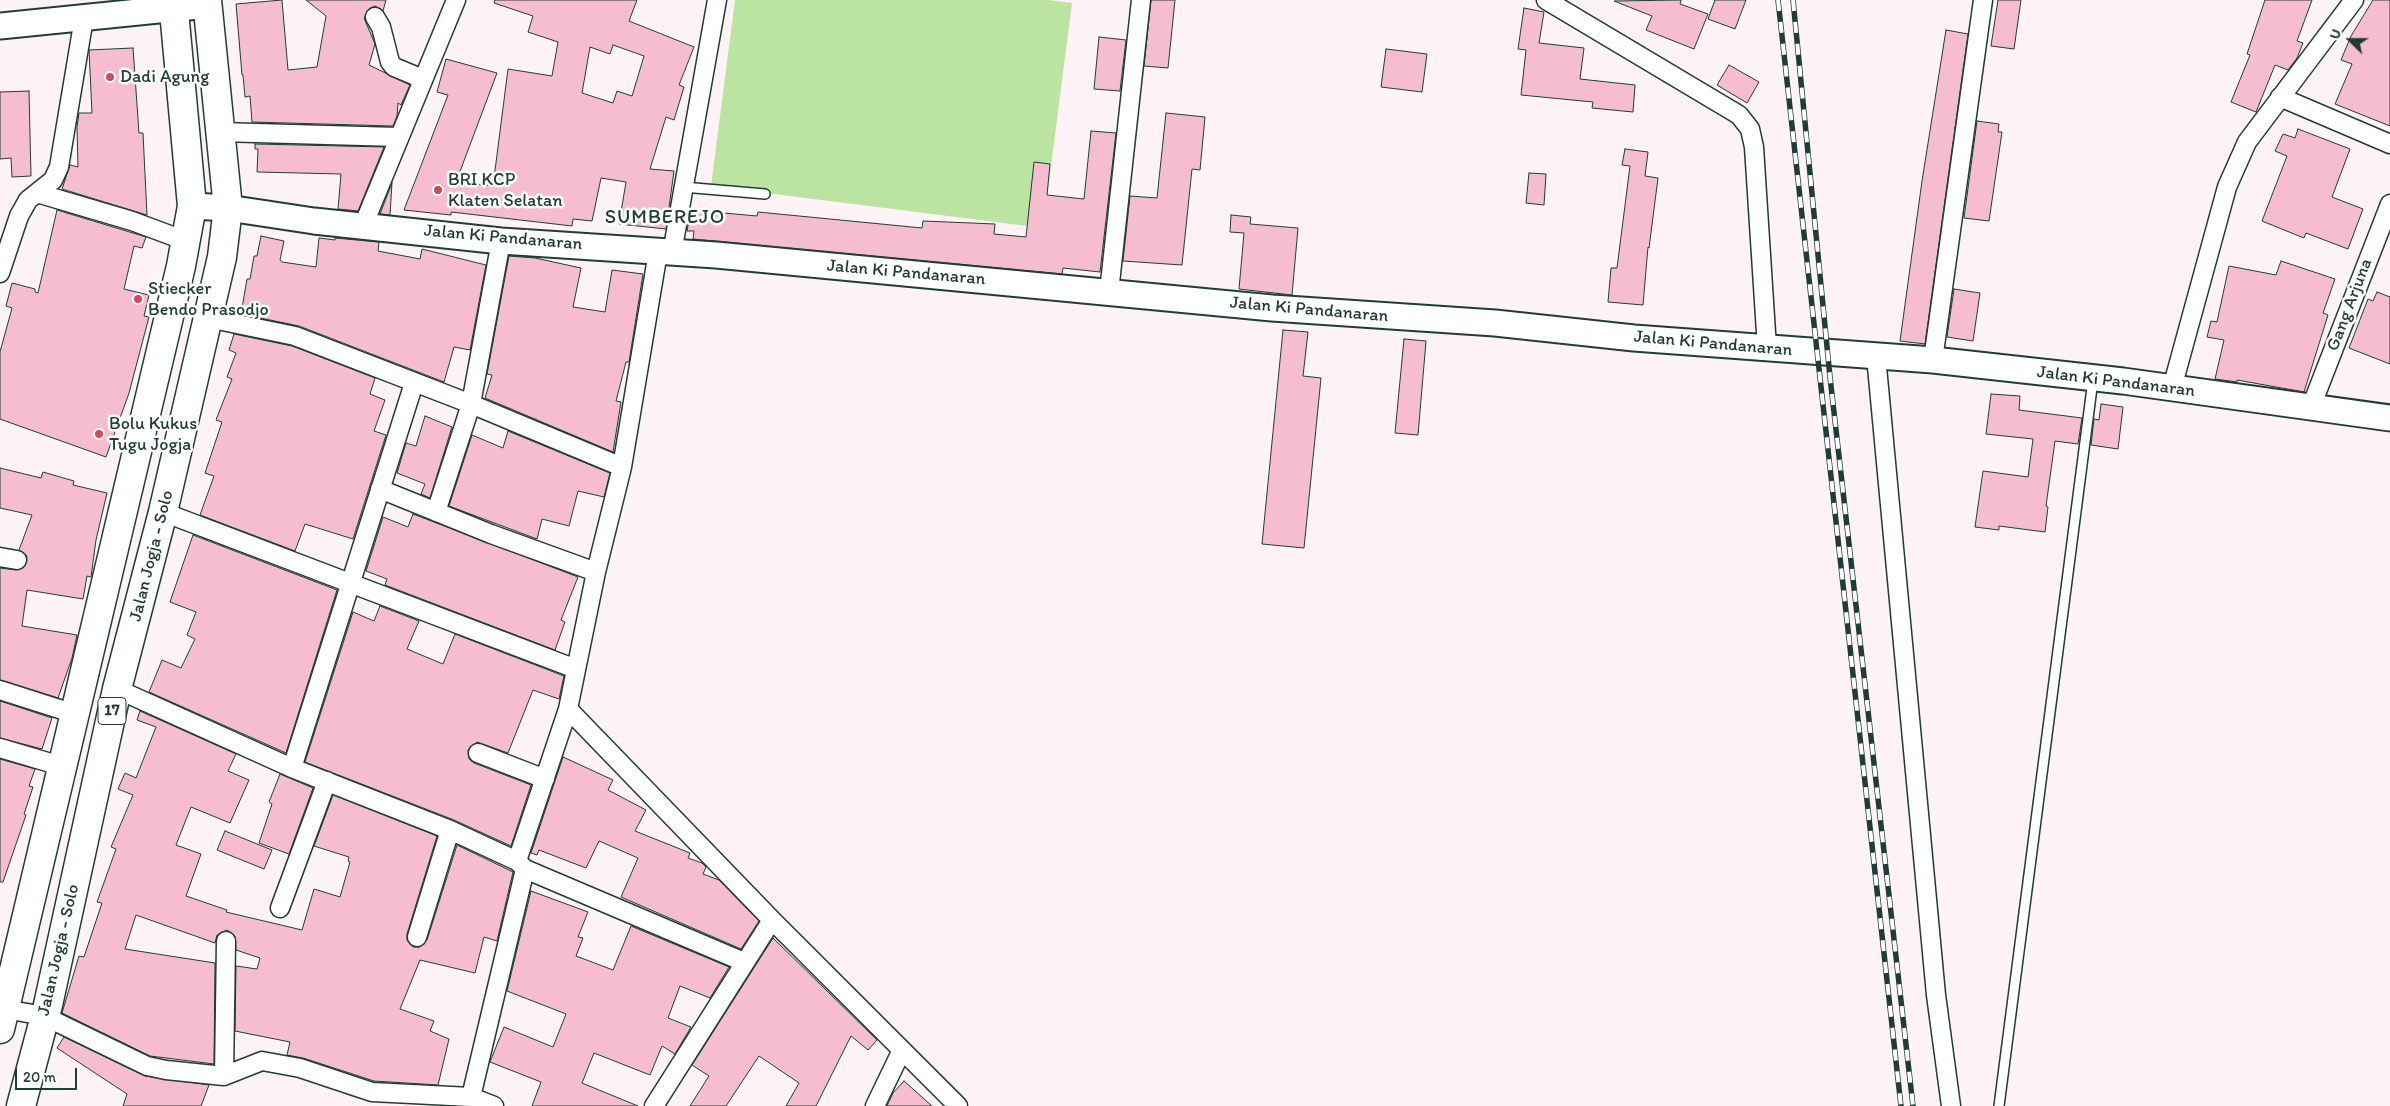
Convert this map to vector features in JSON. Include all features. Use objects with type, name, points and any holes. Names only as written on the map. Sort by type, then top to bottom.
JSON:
[{"type":"highway","name":"Jalan Jogja - Solo","points":[[21,1106],[48,1005],[117,689],[163,512],[222,257],[228,208],[207,2]]},
{"type":"highway","name":"17","points":[[2,1019],[186,241],[192,206],[174,5]]},
{"type":"main road","points":[[0,26],[84,18],[207,2]]},
{"type":"main road","name":"Jalan Ki Pandanaran","points":[[192,206],[228,208],[363,226],[501,240],[665,252],[1272,308],[1495,324],[1767,348],[1933,360],[2172,388],[2390,418]]},
{"type":"street","points":[[363,226],[456,0]]},
{"type":"street","points":[[1109,292],[1141,0]]},
{"type":"street","points":[[1933,360],[1983,0]]},
{"type":"street","points":[[2172,388],[2227,187],[2247,142],[2354,0]]},
{"type":"street","points":[[472,1097],[521,865],[545,778],[568,709],[596,572],[622,467],[665,252],[683,187],[715,1]]},
{"type":"street","points":[[1554,2],[1740,115],[1750,129],[1754,147],[1767,348]]},
{"type":"street","points":[[375,17],[381,27],[390,62],[394,67],[422,79]]},
{"type":"street","points":[[0,272],[19,216],[28,200],[53,180],[58,167],[84,18]]},
{"type":"street","points":[[2280,97],[2390,144]]},
{"type":"street","points":[[220,132],[398,138]]},
{"type":"street","points":[[37,193],[132,221],[186,241]]},
{"type":"street","name":"Gang Arjuna","points":[[2310,407],[2390,204]]},
{"type":"street","points":[[436,512],[472,404],[501,240]]},
{"type":"street","points":[[208,318],[295,336],[472,404],[622,467]]},
{"type":"street","points":[[1876,356],[1930,936],[1950,1106]]},
{"type":"street","points":[[292,768],[414,383]]},
{"type":"street","points":[[380,489],[596,572]]},
{"type":"street","points":[[163,512],[576,669]]},
{"type":"street","points":[[117,689],[292,768],[450,830],[521,865],[744,962]]},
{"type":"street","points":[[0,690],[75,714]]},
{"type":"street","points":[[568,709],[772,920],[958,1106]]},
{"type":"street","points":[[0,748],[61,766]]},
{"type":"street","points":[[478,753],[545,778]]},
{"type":"street","points":[[280,908],[327,781]]},
{"type":"street","points":[[417,937],[450,830]]},
{"type":"street","points":[[654,1106],[772,920]]},
{"type":"street","points":[[224,1076],[226,941]]},
{"type":"street","points":[[2,1019],[44,1016],[148,1066],[224,1076],[262,1061],[300,1068],[372,1092],[472,1097],[494,1106]]},
{"type":"street","points":[[875,1106],[902,1050]]},
{"type":"lane","points":[[683,187],[765,194]]},
{"type":"lane","points":[[1999,1106],[2093,379]]},
{"type":"green space","points":[[735,0],[1048,0],[1072,3],[1043,228],[711,186]]},
{"type":"building","points":[[282,0],[288,70],[317,67],[326,16],[306,0],[386,0],[383,11],[375,6],[370,8],[364,18],[375,44],[369,65],[410,85],[401,105],[398,103],[397,116],[393,126],[252,122],[250,96],[245,97],[242,75],[236,4]]},
{"type":"building","points":[[495,0],[637,0],[629,21],[694,47],[679,85],[684,87],[674,120],[666,117],[650,169],[674,171],[666,229],[619,224],[626,182],[601,178],[592,221],[573,219],[572,226],[451,212],[451,215],[404,210],[448,95],[437,92],[446,59],[497,73],[456,182],[493,186],[508,69],[552,76],[558,42],[528,32],[533,16],[494,3]],"holes":[[[613,45],[644,56],[632,96],[617,91],[613,103],[582,93],[590,47],[610,54]]]},
{"type":"building","points":[[1151,0],[1175,0],[1168,68],[1144,66]]},
{"type":"building","points":[[1681,0],[1680,4],[1708,14],[1694,49],[1646,30],[1652,16],[1614,1]]},
{"type":"building","points":[[1715,0],[1746,0],[1735,29],[1708,19]]},
{"type":"building","points":[[1998,0],[2021,0],[2014,49],[1991,46]]},
{"type":"building","points":[[2265,0],[2312,0],[2297,41],[2303,43],[2297,58],[2288,70],[2275,65],[2256,112],[2231,102],[2250,55],[2247,54]]},
{"type":"building","points":[[2373,0],[2390,0],[2390,126],[2335,104],[2352,64],[2341,60],[2351,36]]},
{"type":"building","points":[[1524,8],[1544,12],[1539,43],[1584,48],[1580,79],[1635,85],[1633,112],[1592,108],[1593,102],[1521,95],[1526,50],[1518,49]]},
{"type":"building","points":[[1946,30],[1968,34],[1925,344],[1900,341],[1922,181]]},
{"type":"building","points":[[1099,37],[1126,40],[1120,91],[1094,89]]},
{"type":"building","points":[[133,48],[139,133],[143,133],[147,215],[62,189],[70,165],[78,167],[77,127],[79,113],[92,113],[89,50]]},
{"type":"building","points":[[1386,49],[1427,54],[1422,92],[1381,87]]},
{"type":"building","points":[[1729,65],[1759,82],[1747,103],[1717,85]]},
{"type":"building","points":[[29,91],[31,176],[12,177],[11,158],[0,159],[0,92]]},
{"type":"building","points":[[1166,113],[1205,117],[1200,170],[1192,169],[1182,265],[1123,261],[1130,196],[1157,198]]},
{"type":"building","points":[[1977,121],[1999,124],[1998,132],[2002,132],[1989,221],[1964,218]]},
{"type":"building","points":[[2298,129],[2350,149],[2332,197],[2363,209],[2348,249],[2306,233],[2304,238],[2262,221],[2287,156],[2275,151],[2283,134],[2295,138]]},
{"type":"building","points":[[1091,131],[1116,133],[1100,272],[1063,268],[1062,274],[693,239],[694,231],[687,231],[691,210],[757,216],[758,212],[922,228],[923,221],[995,224],[994,234],[1026,237],[1034,162],[1050,164],[1047,195],[1084,199]]},
{"type":"building","points":[[255,144],[384,147],[358,211],[338,209],[341,174],[257,172],[258,149],[255,149]]},
{"type":"building","points":[[1625,149],[1648,152],[1645,176],[1658,178],[1648,247],[1643,305],[1608,302],[1611,268],[1617,268],[1630,166],[1622,165]]},
{"type":"building","points":[[1529,173],[1546,174],[1544,205],[1526,203]]},
{"type":"building","points":[[392,183],[390,215],[380,214]]},
{"type":"building","points":[[57,210],[146,237],[142,248],[134,246],[124,289],[149,295],[144,316],[149,317],[129,393],[106,457],[0,419],[0,352],[12,308],[6,306],[12,283],[35,289],[35,292],[38,293]]},
{"type":"building","points":[[1231,215],[1251,217],[1250,224],[1298,228],[1292,295],[1239,289],[1244,233],[1230,232]]},
{"type":"building","points":[[261,236],[284,241],[280,260],[282,262],[316,267],[319,238],[379,242],[378,251],[420,259],[422,249],[486,265],[470,350],[454,347],[444,382],[299,326],[241,314],[247,279],[250,279],[254,256],[257,256]]},
{"type":"building","points":[[509,256],[535,258],[581,268],[573,307],[605,312],[612,270],[643,274],[629,362],[626,362],[616,401],[621,402],[613,452],[485,398],[492,375],[487,374]]},
{"type":"building","points":[[2281,261],[2335,279],[2323,313],[2328,315],[2304,392],[2237,380],[2237,382],[2215,379],[2224,340],[2207,337],[2211,321],[2217,322],[2229,266],[2276,275]]},
{"type":"building","points":[[1954,289],[1980,293],[1973,341],[1947,337]]},
{"type":"building","points":[[2377,292],[2390,297],[2390,364],[2349,348],[2368,299],[2373,301]]},
{"type":"building","points":[[1283,330],[1308,332],[1303,376],[1321,378],[1304,548],[1262,544]]},
{"type":"building","points":[[234,334],[292,346],[375,378],[370,394],[385,400],[374,431],[386,435],[353,539],[305,524],[295,551],[200,515],[214,476],[205,473],[222,422],[216,420],[232,379],[227,377],[236,353],[229,350]]},
{"type":"building","points":[[1404,339],[1426,341],[1418,435],[1395,433]]},
{"type":"building","points":[[1991,394],[2020,396],[2019,410],[2082,418],[2078,444],[2055,441],[2046,506],[2048,507],[2045,532],[1999,526],[1999,530],[1975,527],[1983,471],[2028,477],[2033,439],[1986,434]]},
{"type":"building","points":[[2101,404],[2123,407],[2118,449],[2091,445],[2094,419],[2099,420]]},
{"type":"building","points":[[425,416],[452,427],[430,498],[421,494],[425,484],[397,473],[406,443],[416,446]]},
{"type":"building","points":[[508,431],[610,473],[604,497],[578,491],[569,526],[542,519],[537,539],[449,506],[472,435],[503,448]]},
{"type":"building","points":[[0,468],[41,478],[43,472],[74,481],[73,485],[107,493],[96,540],[91,577],[87,576],[83,599],[27,590],[22,626],[77,635],[72,658],[58,698],[0,680],[0,568],[16,570],[25,566],[27,556],[19,550],[32,515],[0,508]]},
{"type":"building","points":[[413,514],[578,577],[561,620],[565,622],[555,650],[385,585],[387,579],[366,571],[383,517],[408,527]]},
{"type":"building","points":[[193,535],[337,590],[286,753],[149,692],[162,660],[181,668],[195,639],[187,635],[196,612],[170,602]]},
{"type":"building","points":[[380,606],[419,621],[407,649],[443,664],[455,634],[564,676],[559,699],[533,690],[508,753],[477,742],[468,750],[469,759],[474,763],[531,785],[511,846],[454,820],[305,762],[353,612],[374,621]]},
{"type":"building","points":[[0,701],[52,718],[42,749],[0,738]]},
{"type":"building","points":[[140,711],[236,754],[228,771],[249,780],[230,823],[191,807],[176,845],[201,854],[186,896],[227,910],[226,912],[302,930],[314,889],[340,897],[350,862],[348,861],[349,857],[314,846],[333,795],[437,836],[407,934],[407,940],[413,947],[420,947],[427,940],[457,845],[513,872],[497,941],[484,937],[475,973],[420,960],[400,1009],[434,1021],[430,1031],[449,1039],[438,1085],[374,1081],[303,1058],[287,1055],[290,1042],[235,1031],[236,966],[257,969],[260,958],[236,950],[235,936],[227,930],[217,935],[215,943],[136,915],[125,949],[215,963],[214,1064],[150,1056],[62,1013],[79,956],[84,957],[102,903],[97,902],[116,849],[111,847],[133,795],[118,789],[125,773],[136,778],[156,727],[137,720]]},
{"type":"building","points":[[563,757],[613,780],[608,790],[646,810],[635,831],[690,853],[688,858],[702,863],[706,867],[703,874],[719,880],[759,921],[741,949],[621,897],[638,858],[599,841],[586,868],[539,850],[537,855],[531,853]]},
{"type":"building","points":[[0,759],[35,769],[29,786],[33,787],[24,814],[26,815],[3,882],[0,882]]},
{"type":"building","points":[[280,774],[313,788],[289,854],[259,843],[272,804],[269,802]]},
{"type":"building","points":[[225,831],[272,850],[264,869],[217,850]]},
{"type":"building","points":[[531,891],[588,912],[578,937],[583,938],[576,956],[613,970],[631,926],[729,967],[710,998],[680,986],[668,1018],[691,1027],[675,1054],[662,1046],[650,1075],[594,1053],[582,1083],[638,1106],[532,1106],[541,1082],[490,1062],[504,1027],[553,1047],[566,1014],[507,991]]},
{"type":"building","points":[[773,938],[877,1040],[868,1050],[851,1036],[816,1106],[786,1106],[799,1083],[759,1056],[726,1106],[690,1106],[709,1076],[692,1065]]},
{"type":"building","points":[[64,1037],[145,1076],[209,1085],[201,1106],[123,1106],[127,1094],[57,1048]]},
{"type":"building","points":[[904,1081],[932,1106],[887,1106],[893,1093]]},
{"type":"railway","points":[[1778,0],[1901,1106]]},
{"type":"railway","points":[[1793,0],[1830,377],[1913,1106]]},
{"type":"place","name":"Dadi Agung","points":[[110,77]]},
{"type":"place","name":"BRI KCP Klaten Selatan","points":[[438,190]]},
{"type":"place","name":"Stiecker Bendo Prasodjo","points":[[138,299]]},
{"type":"place","name":"Bolu Kukus Tugu Jogja","points":[[99,434]]},
{"type":"district","name":"SUMBEREJO","points":[[665,218]]}]
